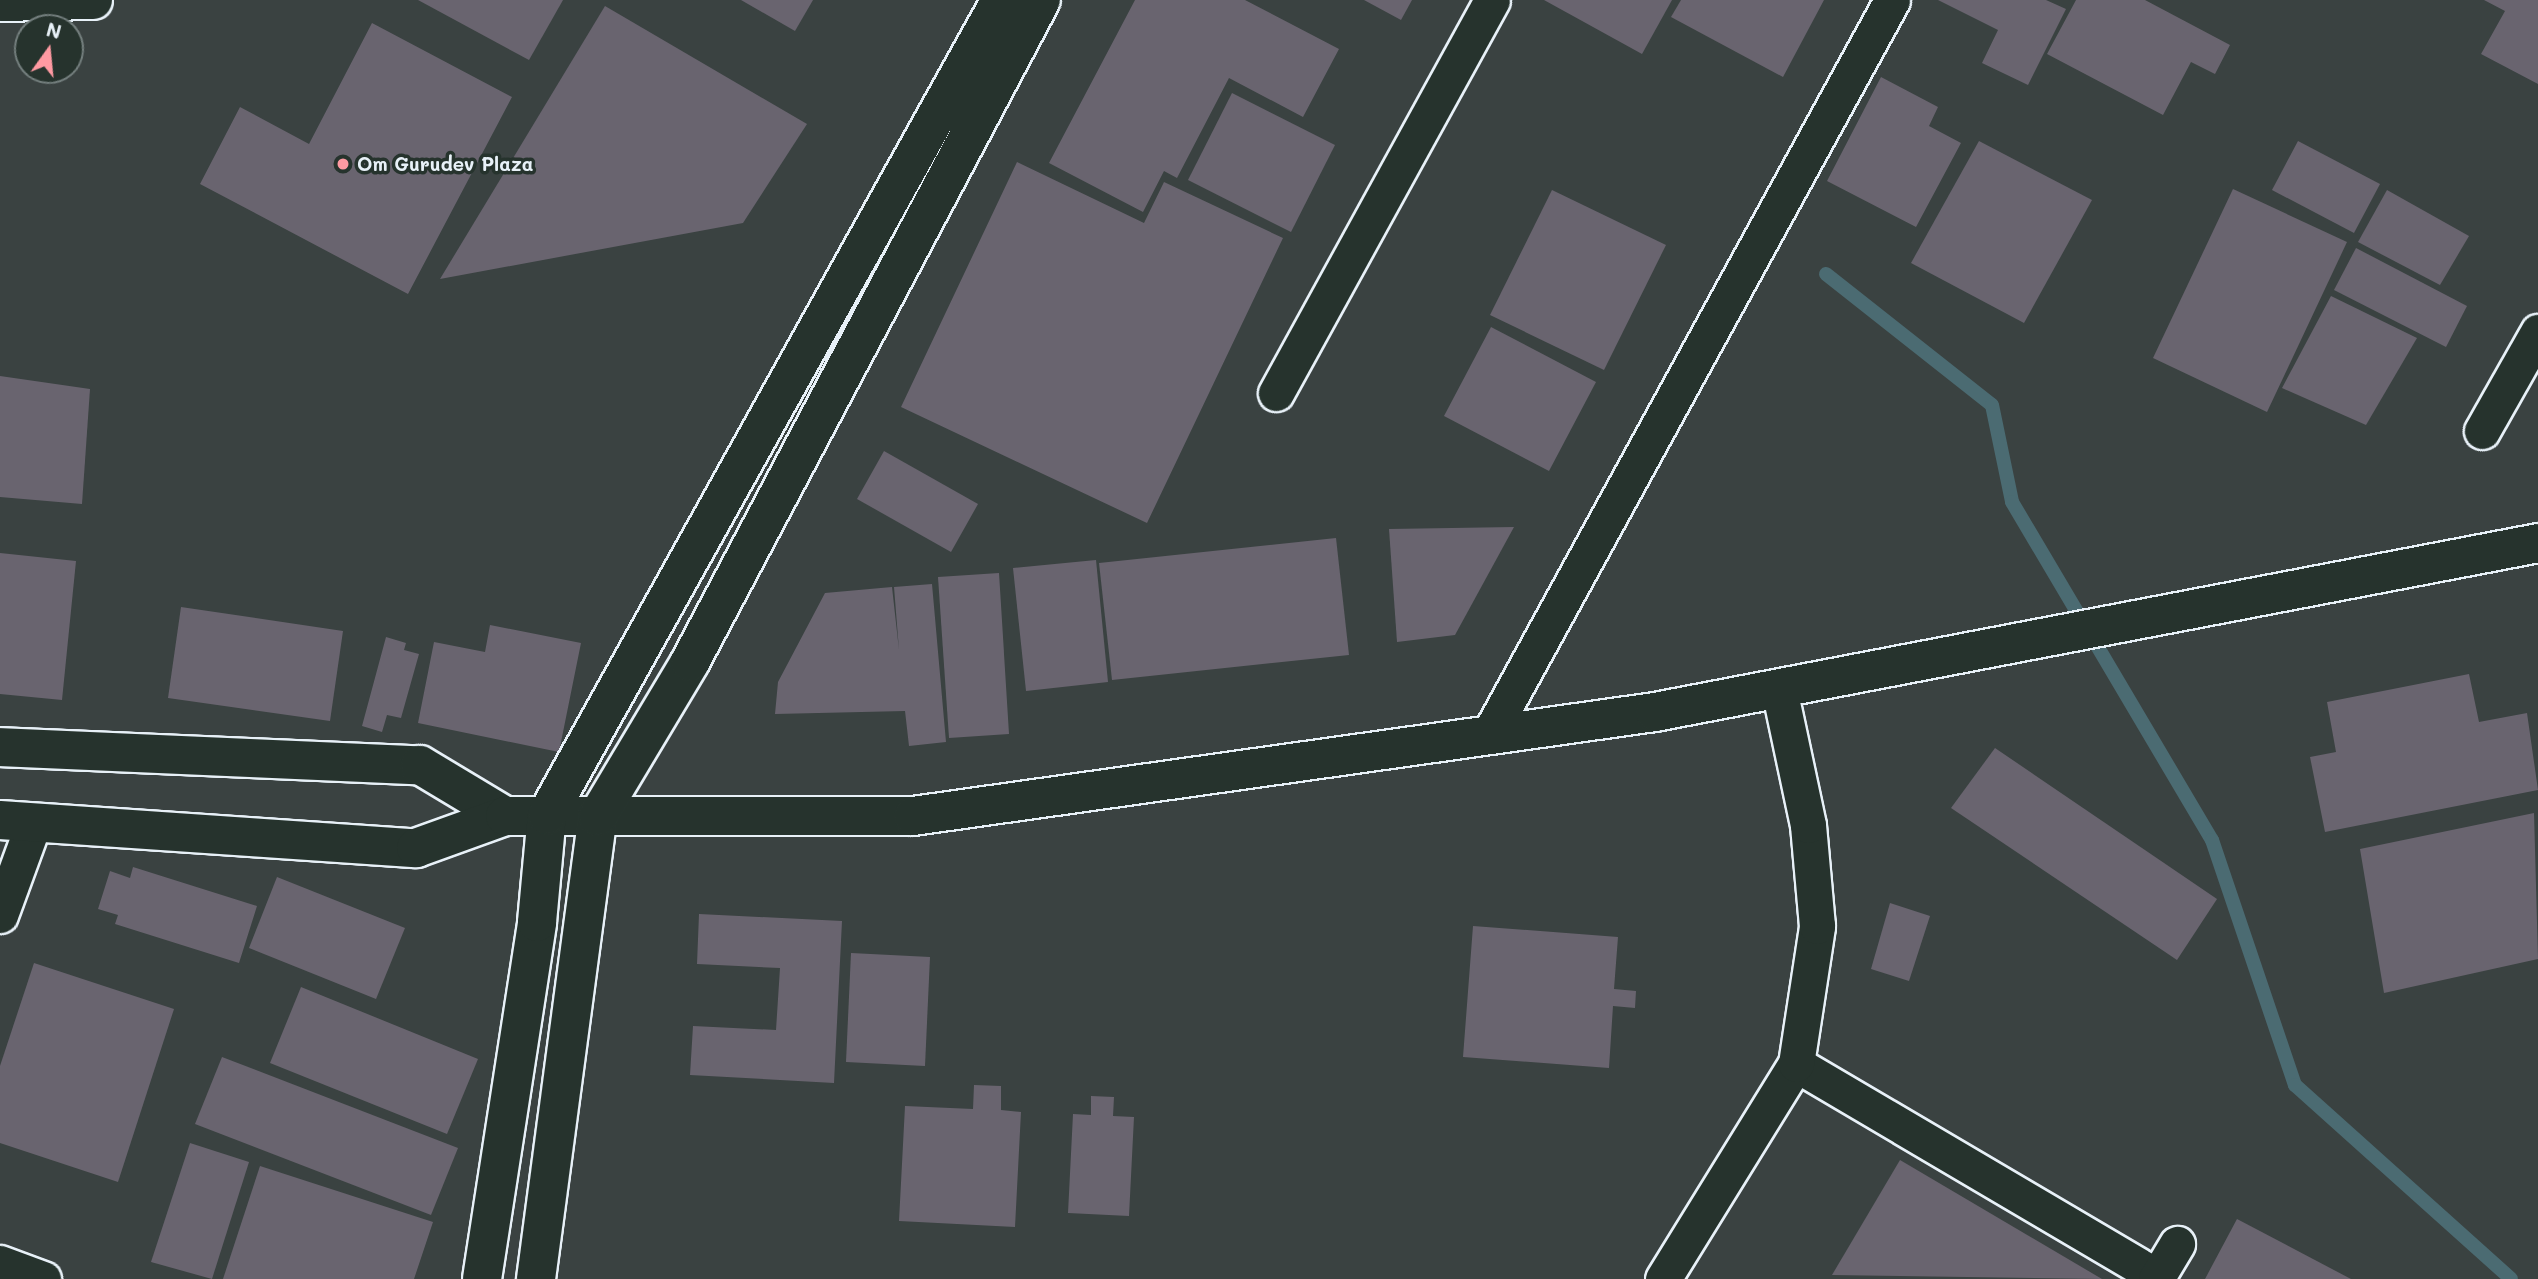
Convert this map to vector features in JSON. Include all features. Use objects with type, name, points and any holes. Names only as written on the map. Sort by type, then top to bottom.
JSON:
[{"type":"main road","points":[[0,2],[93,0]]},
{"type":"main road","points":[[482,1279],[537,922],[547,815],[1001,0]]},
{"type":"main road","points":[[536,1279],[598,816],[690,662],[1041,0]]},
{"type":"main road","points":[[752,444],[793,468]]},
{"type":"main road","points":[[17,821],[416,848],[505,816],[913,816],[1655,712],[2538,543]]},
{"type":"main road","points":[[0,747],[420,765],[505,816]]},
{"type":"street","points":[[1276,393],[1492,0]]},
{"type":"street","points":[[1489,735],[1892,0]]},
{"type":"street","points":[[2482,431],[2538,332]]},
{"type":"street","points":[[1663,1279],[1796,1063],[1817,926],[1808,825],[1779,688]]},
{"type":"street","points":[[0,915],[17,821]]},
{"type":"street","points":[[1796,1063],[2156,1278],[2177,1244]]},
{"type":"street","points":[[0,1263],[37,1278]]},
{"type":"building","points":[[418,0],[563,0],[529,60]]},
{"type":"building","points":[[741,0],[813,0],[795,31]]},
{"type":"building","points":[[1135,0],[1245,0],[1339,49],[1303,117],[1229,78],[1177,178],[1164,171],[1143,212],[1049,163]]},
{"type":"building","points":[[1364,0],[1412,0],[1401,20]]},
{"type":"building","points":[[1544,0],[1672,0],[1642,54]]},
{"type":"building","points":[[1681,0],[1824,0],[1783,77],[1671,17]]},
{"type":"building","points":[[1938,0],[2046,0],[2066,9],[2028,85],[1982,63],[1998,30]]},
{"type":"building","points":[[2076,0],[2145,0],[2230,45],[2215,74],[2191,62],[2163,115],[2047,54]]},
{"type":"building","points":[[2484,0],[2538,0],[2538,84],[2481,54],[2505,11]]},
{"type":"building","points":[[605,6],[807,124],[743,223],[440,279]]},
{"type":"building","name":"Om Gurudev Plaza","points":[[372,23],[512,97],[408,294],[200,184],[240,107],[309,144]]},
{"type":"building","points":[[1881,77],[1938,107],[1929,126],[1961,143],[1916,227],[1827,181]]},
{"type":"building","points":[[1232,93],[1335,145],[1291,232],[1188,180]]},
{"type":"building","points":[[1979,141],[2092,200],[2024,323],[1911,263]]},
{"type":"building","points":[[2298,141],[2380,184],[2354,233],[2272,190]]},
{"type":"building","points":[[1017,162],[1144,223],[1164,182],[1283,238],[1147,523],[901,407]]},
{"type":"building","points":[[2233,189],[2347,242],[2267,412],[2153,358]]},
{"type":"building","points":[[1552,190],[1666,245],[1604,370],[1490,315]]},
{"type":"building","points":[[2387,190],[2469,236],[2440,285],[2358,242]]},
{"type":"building","points":[[2356,248],[2467,306],[2446,347],[2334,290]]},
{"type":"building","points":[[2331,296],[2417,338],[2366,425],[2282,388]]},
{"type":"building","points":[[1491,327],[1596,382],[1549,471],[1444,416]]},
{"type":"building","points":[[0,376],[90,389],[82,504],[0,497]]},
{"type":"building","points":[[884,451],[978,504],[951,552],[857,499]]},
{"type":"building","points":[[1514,527],[1455,635],[1397,642],[1389,529]]},
{"type":"building","points":[[1336,538],[1349,655],[1112,680],[1099,563]]},
{"type":"building","points":[[0,553],[76,561],[62,700],[0,694]]},
{"type":"building","points":[[1096,560],[1108,682],[1026,691],[1013,568]]},
{"type":"building","points":[[999,573],[1009,734],[949,738],[938,577]]},
{"type":"building","points":[[932,584],[946,742],[909,746],[905,711],[775,714],[778,682],[825,593],[892,587],[899,650],[894,587]]},
{"type":"building","points":[[181,607],[343,631],[330,721],[168,698]]},
{"type":"building","points":[[490,625],[581,643],[559,752],[418,723],[434,642],[485,652]]},
{"type":"building","points":[[386,637],[406,643],[404,650],[419,654],[401,718],[387,715],[382,732],[362,726]]},
{"type":"building","points":[[2469,674],[2479,722],[2527,713],[2538,790],[2325,832],[2310,757],[2336,752],[2327,702]]},
{"type":"building","points":[[1995,748],[2217,899],[2177,960],[1951,808]]},
{"type":"building","points":[[2534,813],[2538,959],[2384,993],[2360,849]]},
{"type":"building","points":[[133,867],[257,906],[239,963],[115,924],[118,915],[98,909],[110,871],[130,878]]},
{"type":"building","points":[[277,877],[405,928],[376,999],[249,948]]},
{"type":"building","points":[[1890,903],[1930,916],[1909,981],[1871,969]]},
{"type":"building","points":[[699,914],[842,921],[834,1083],[690,1075],[693,1026],[776,1030],[780,968],[697,964]]},
{"type":"building","points":[[1473,926],[1618,937],[1614,989],[1636,991],[1635,1008],[1613,1006],[1609,1068],[1463,1057]]},
{"type":"building","points":[[851,953],[930,957],[925,1066],[846,1062]]},
{"type":"building","points":[[34,963],[174,1009],[118,1182],[0,1143],[0,1066]]},
{"type":"building","points":[[301,987],[478,1059],[447,1134],[270,1063]]},
{"type":"building","points":[[222,1057],[458,1148],[431,1215],[195,1124]]},
{"type":"building","points":[[974,1085],[1001,1086],[1001,1110],[1021,1112],[1015,1227],[899,1221],[905,1106],[973,1109]]},
{"type":"building","points":[[1091,1096],[1114,1097],[1113,1116],[1134,1117],[1129,1216],[1068,1213],[1073,1114],[1091,1115]]},
{"type":"building","points":[[190,1143],[249,1162],[212,1279],[151,1262]]},
{"type":"building","points":[[1900,1160],[2102,1279],[1832,1275]]},
{"type":"building","points":[[260,1166],[433,1222],[414,1279],[223,1279]]},
{"type":"building","points":[[2237,1219],[2351,1279],[2205,1279]]},
{"type":"waterway","points":[[1826,274],[1992,405],[2012,502],[2212,840],[2295,1085],[2511,1279]]},
{"type":"place","name":"Om Gurudev Plaza","points":[[343,164]]}]
